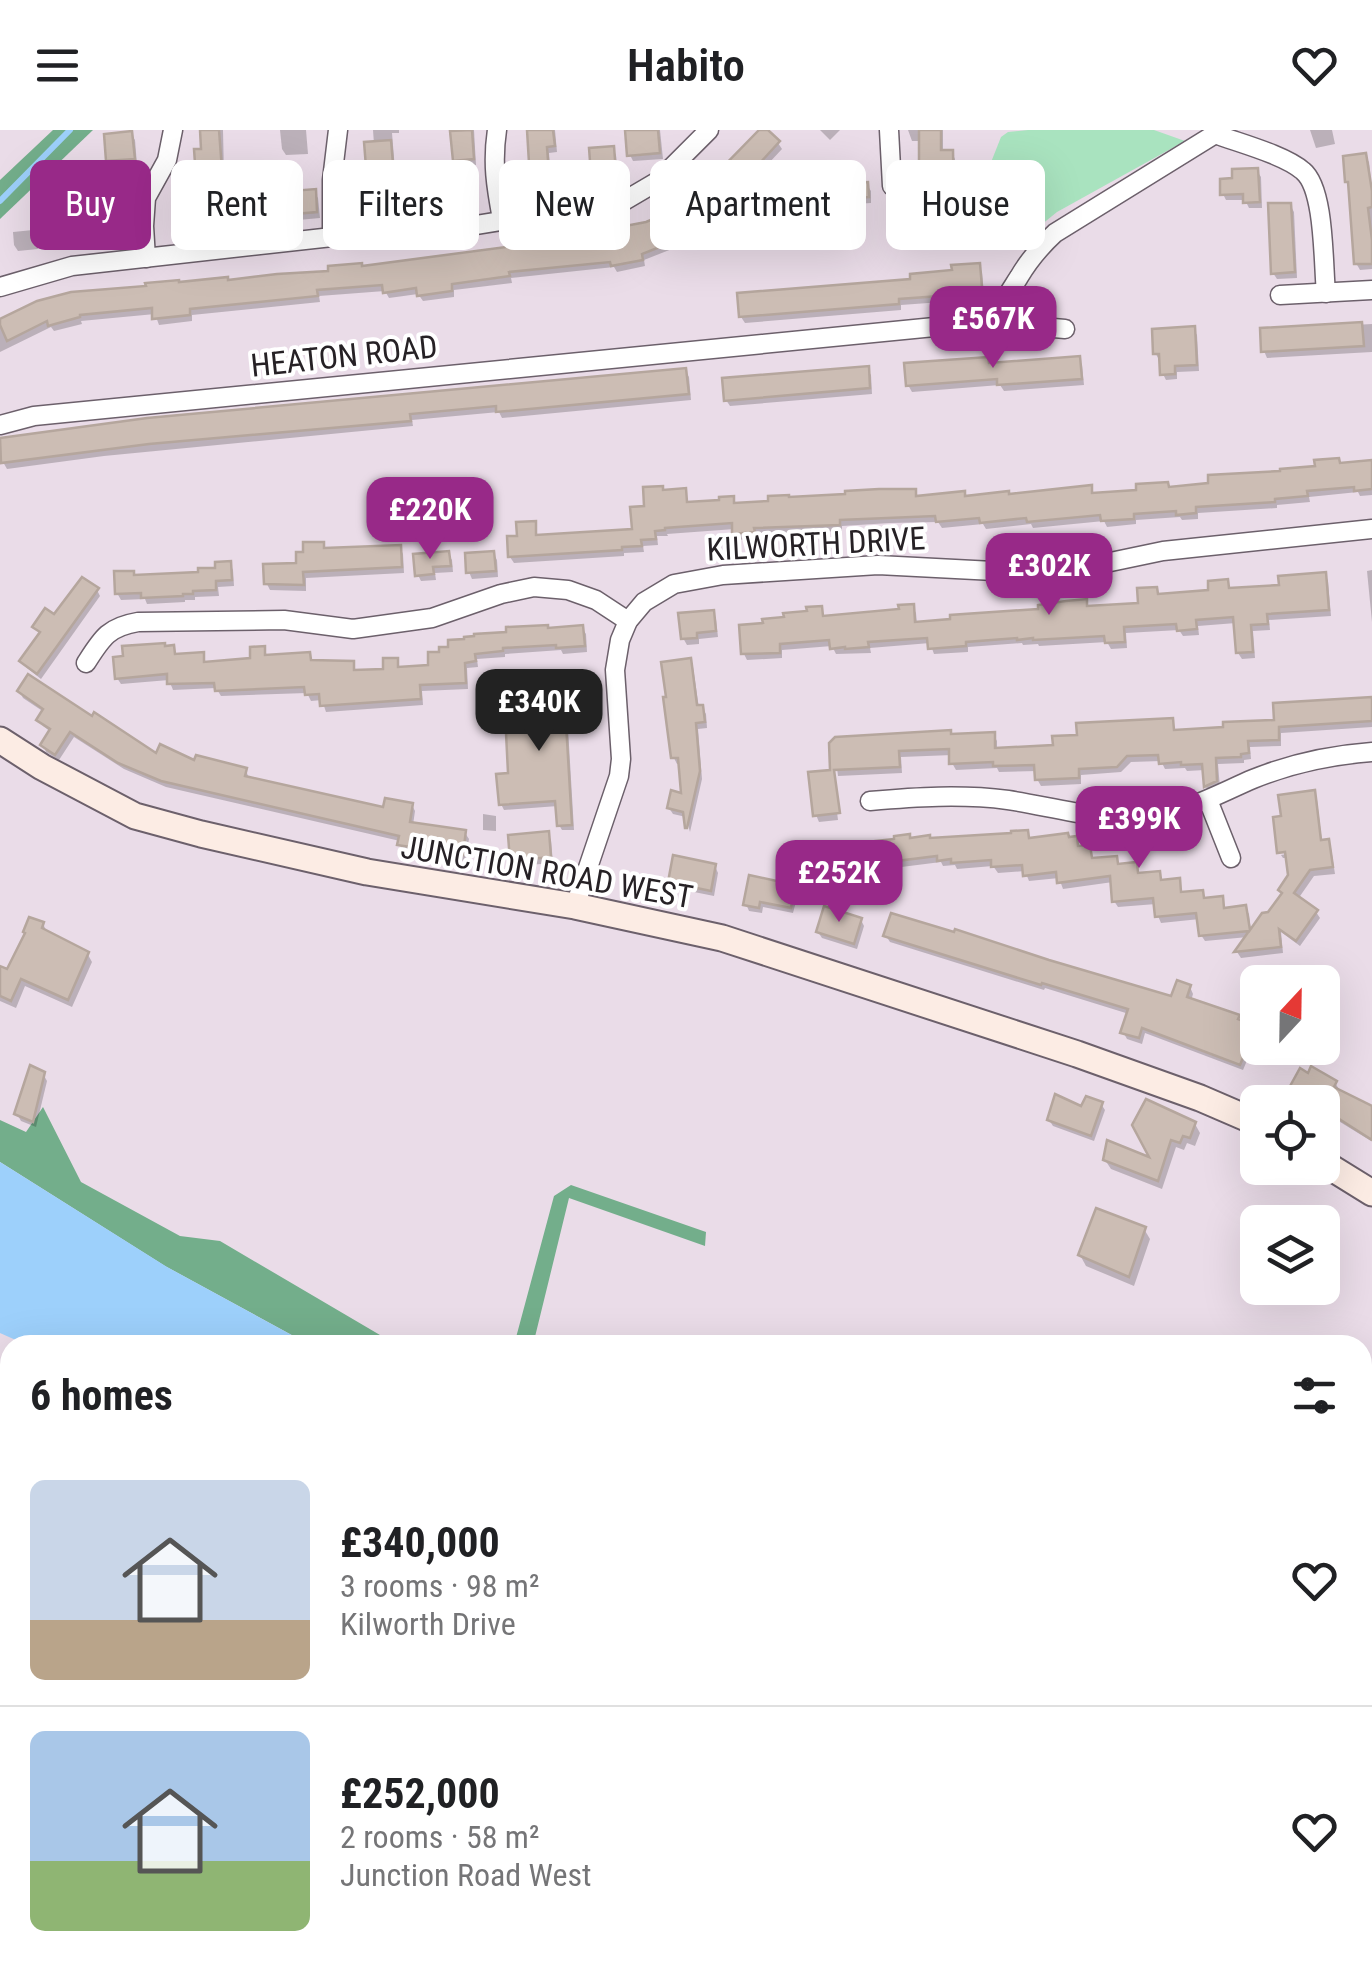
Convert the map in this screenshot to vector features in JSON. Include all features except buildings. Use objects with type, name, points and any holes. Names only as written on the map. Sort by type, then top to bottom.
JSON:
[{"type":"street","points":[[146,258],[146,198],[167,160],[173,132],[154,130]]},
{"type":"street","points":[[334,160],[338,130]]},
{"type":"street","points":[[497,130],[493,173],[499,204]]},
{"type":"street","points":[[889,130],[891,160]]},
{"type":"street","points":[[630,197],[658,180],[705,131]]},
{"type":"street","points":[[985,322],[1004,303],[1041,246],[1056,233],[1216,132],[1288,162],[1310,178],[1318,201],[1326,293]]},
{"type":"street","points":[[0,286],[72,266],[323,238]]},
{"type":"street","points":[[1280,295],[1372,290]]},
{"type":"street","name":"HEATON ROAD","points":[[0,425],[34,416],[985,322],[1065,329]]},
{"type":"street","name":"KILWORTH DRIVE","points":[[628,622],[644,602],[674,584],[723,575],[878,565],[1034,573],[1078,569],[1162,551],[1372,529]]},
{"type":"street","points":[[86,663],[101,639],[117,626],[138,622],[284,620],[353,629],[432,618],[534,587],[568,590],[596,600],[628,622],[620,640],[615,670],[621,759],[619,776],[575,906]]},
{"type":"street","name":"JUNCTION ROAD WEST","points":[[0,740],[134,816],[367,872],[575,906],[722,938],[1077,1054],[1240,1116]]},
{"type":"street","points":[[870,801],[958,796],[1146,818],[1208,800],[1257,777],[1312,760],[1372,752]]},
{"type":"street","points":[[1208,800],[1231,858]]},
{"type":"street","points":[[1340,1173],[1372,1192]]},
{"type":"green space","points":[[53,130],[93,130],[62,160],[30,160],[30,190],[0,219],[0,180]]},
{"type":"green space","points":[[1154,130],[1185,141],[1045,222],[1045,160],[992,160],[1001,137],[1008,132]]},
{"type":"green space","points":[[43,1107],[81,1182],[180,1236],[220,1241],[380,1335],[292,1335],[165,1266],[0,1162],[0,1120],[26,1132]]},
{"type":"green space","points":[[571,1185],[706,1232],[705,1246],[569,1198],[535,1335],[517,1335],[554,1196]]},
{"type":"water","points":[[0,1162],[167,1267],[292,1335],[4,1335],[0,1333]]},
{"type":"waterway","points":[[0,201],[70,130]]}]
